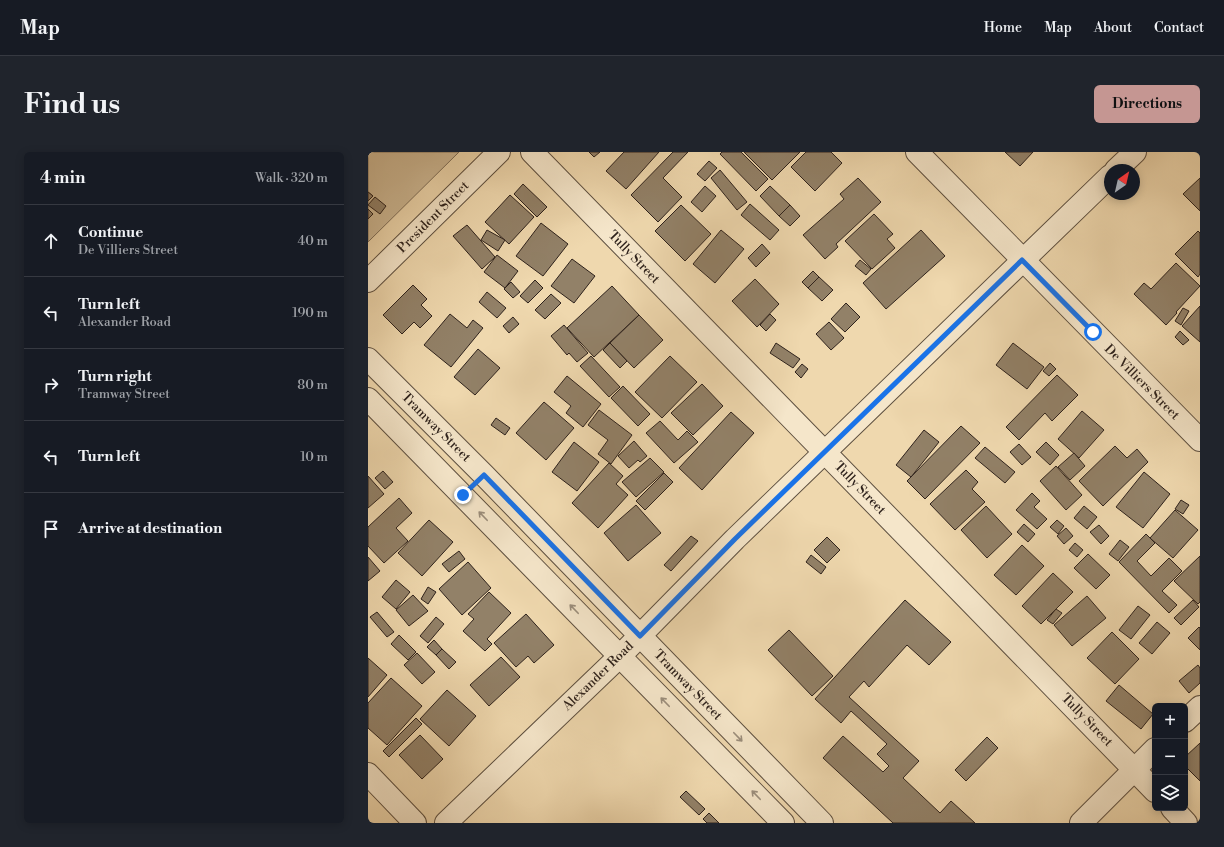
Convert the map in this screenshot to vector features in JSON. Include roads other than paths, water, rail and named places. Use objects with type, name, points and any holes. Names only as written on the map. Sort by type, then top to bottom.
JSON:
[{"type":"street","name":"President Street","points":[[368,281],[499,152]]},
{"type":"street","name":"Tully Street","points":[[532,152],[1152,788]]},
{"type":"street","name":"De Villiers Street","points":[[918,152],[1022,260],[1200,440]]},
{"type":"street","points":[[1122,164],[1135,152]]},
{"type":"street","name":"Alexander Road","points":[[446,823],[620,656],[825,452],[1104,182]]},
{"type":"street","name":"Tramway Street","points":[[368,359],[484,475],[822,823]]},
{"type":"street","points":[[368,399],[783,823]]},
{"type":"street","points":[[463,495],[484,475]]},
{"type":"street","points":[[1188,718],[1200,708]]},
{"type":"street","points":[[1081,823],[1152,752]]},
{"type":"street","points":[[368,774],[415,823]]},
{"type":"street","points":[[1175,811],[1186,823]]}]
